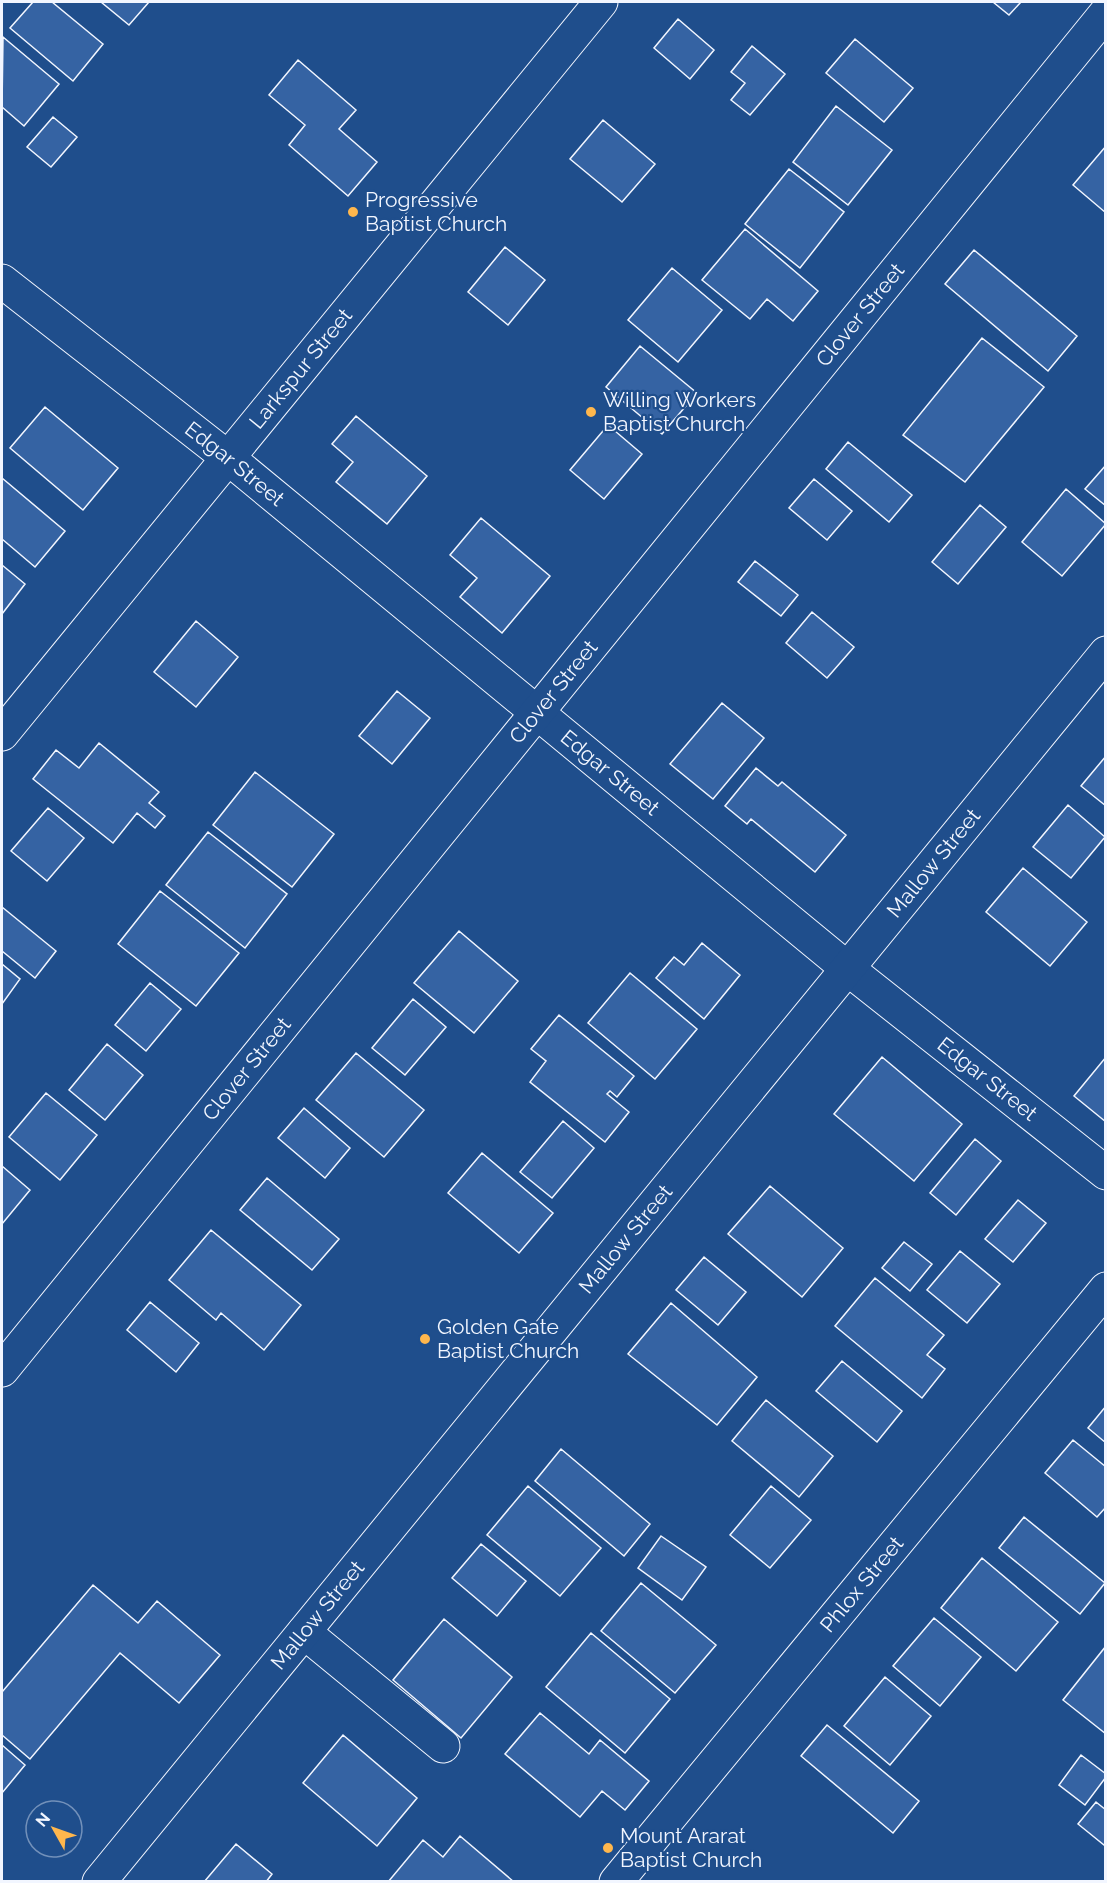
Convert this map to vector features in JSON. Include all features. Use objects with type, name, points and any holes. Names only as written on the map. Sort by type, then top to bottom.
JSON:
[{"type":"street","name":"Larkspur Street","points":[[2,734],[601,2]]},
{"type":"street","name":"Clover Street","points":[[2,1370],[1106,13]]},
{"type":"street","name":"Edgar Street","points":[[2,281],[227,457],[848,969],[1106,1173]]},
{"type":"street","name":"Mallow Street","points":[[99,1881],[1106,653]]},
{"type":"street","name":"Phlox Street","points":[[616,1881],[1106,1289]]},
{"type":"street","points":[[304,1632],[443,1746]]},
{"type":"building","points":[[33,2],[52,2],[103,44],[73,81],[10,28]]},
{"type":"building","points":[[101,2],[149,2],[129,25]]},
{"type":"building","points":[[993,2],[1021,2],[1009,15]]},
{"type":"building","points":[[678,19],[714,50],[690,79],[654,48]]},
{"type":"building","points":[[3,37],[59,84],[24,126],[2,107]]},
{"type":"building","points":[[855,39],[913,88],[884,122],[826,73]]},
{"type":"building","points":[[752,46],[785,74],[750,115],[731,100],[745,83],[731,72]]},
{"type":"building","points":[[298,60],[356,110],[339,129],[377,162],[348,196],[289,145],[305,125],[269,95]]},
{"type":"building","points":[[836,106],[892,150],[848,205],[793,162]]},
{"type":"building","points":[[53,117],[77,137],[51,167],[27,147]]},
{"type":"building","points":[[603,120],[655,164],[622,202],[570,159]]},
{"type":"building","points":[[1106,146],[1106,213],[1073,185]]},
{"type":"building","points":[[789,169],[844,212],[800,268],[745,224]]},
{"type":"building","points":[[745,229],[818,291],[793,321],[767,299],[750,319],[702,280]]},
{"type":"building","points":[[505,247],[545,280],[508,325],[468,292]]},
{"type":"building","points":[[974,250],[1077,336],[1048,371],[945,284]]},
{"type":"building","points":[[672,268],[722,310],[678,362],[628,320]]},
{"type":"building","points":[[982,338],[1044,387],[965,482],[903,435]]},
{"type":"building","points":[[640,346],[697,393],[662,434],[606,387]]},
{"type":"building","points":[[45,407],[118,468],[83,510],[10,448]]},
{"type":"building","points":[[356,416],[427,476],[387,524],[336,482],[353,462],[332,444]]},
{"type":"building","points":[[608,425],[642,454],[604,499],[570,470]]},
{"type":"building","points":[[848,442],[912,495],[889,522],[826,469]]},
{"type":"building","points":[[1106,465],[1106,506],[1085,489]]},
{"type":"building","points":[[2,478],[65,531],[35,567],[2,539]]},
{"type":"building","points":[[814,479],[852,511],[827,540],[789,508]]},
{"type":"building","points":[[1066,489],[1106,524],[1062,576],[1022,542]]},
{"type":"building","points":[[980,505],[1006,527],[958,584],[932,562]]},
{"type":"building","points":[[481,518],[550,576],[502,633],[460,597],[477,578],[450,555]]},
{"type":"building","points":[[755,561],[798,595],[781,616],[738,582]]},
{"type":"building","points":[[2,565],[25,584],[2,614]]},
{"type":"building","points":[[812,612],[854,647],[827,678],[786,643]]},
{"type":"building","points":[[196,621],[238,657],[196,707],[154,672]]},
{"type":"building","points":[[397,691],[430,718],[392,764],[359,736]]},
{"type":"building","points":[[722,703],[764,738],[713,799],[670,764]]},
{"type":"building","points":[[99,743],[159,792],[149,803],[165,816],[155,828],[137,813],[113,843],[33,779],[56,750],[79,768]]},
{"type":"building","points":[[1106,756],[1106,806],[1081,786]]},
{"type":"building","points":[[756,768],[778,786],[782,782],[846,835],[815,872],[751,819],[747,824],[725,806]]},
{"type":"building","points":[[255,772],[334,834],[292,887],[213,825]]},
{"type":"building","points":[[1068,805],[1105,837],[1071,878],[1033,847]]},
{"type":"building","points":[[48,808],[84,838],[47,881],[11,851]]},
{"type":"building","points":[[208,832],[287,894],[245,948],[166,885]]},
{"type":"building","points":[[1023,868],[1087,922],[1050,966],[986,912]]},
{"type":"building","points":[[160,891],[239,953],[196,1006],[118,944]]},
{"type":"building","points":[[2,907],[56,951],[35,978],[2,951]]},
{"type":"building","points":[[459,931],[518,981],[474,1033],[414,983]]},
{"type":"building","points":[[702,943],[740,975],[704,1019],[656,978],[674,957],[684,965]]},
{"type":"building","points":[[2,964],[20,979],[2,1004]]},
{"type":"building","points":[[630,973],[697,1029],[655,1079],[588,1023]]},
{"type":"building","points":[[150,983],[181,1009],[146,1051],[115,1025]]},
{"type":"building","points":[[413,999],[446,1027],[405,1075],[372,1048]]},
{"type":"building","points":[[559,1015],[634,1076],[617,1097],[610,1091],[607,1094],[629,1112],[605,1142],[530,1082],[546,1061],[531,1049]]},
{"type":"building","points":[[107,1044],[143,1075],[105,1120],[69,1090]]},
{"type":"building","points":[[356,1053],[424,1110],[384,1157],[316,1100]]},
{"type":"building","points":[[882,1057],[962,1124],[914,1181],[834,1114]]},
{"type":"building","points":[[1106,1057],[1106,1122],[1074,1096]]},
{"type":"building","points":[[46,1093],[97,1135],[60,1180],[9,1137]]},
{"type":"building","points":[[304,1108],[350,1148],[325,1178],[278,1138]]},
{"type":"building","points":[[563,1121],[594,1148],[552,1198],[520,1172]]},
{"type":"building","points":[[975,1139],[1001,1161],[956,1215],[930,1193]]},
{"type":"building","points":[[482,1153],[553,1213],[519,1253],[448,1193]]},
{"type":"building","points":[[2,1166],[30,1190],[2,1224]]},
{"type":"building","points":[[267,1178],[339,1239],[312,1270],[240,1210]]},
{"type":"building","points":[[770,1186],[843,1248],[802,1297],[728,1234]]},
{"type":"building","points":[[1018,1200],[1046,1223],[1013,1262],[985,1239]]},
{"type":"building","points":[[211,1230],[301,1305],[264,1350],[221,1313],[216,1320],[169,1280]]},
{"type":"building","points":[[904,1242],[932,1264],[910,1291],[882,1268]]},
{"type":"building","points":[[960,1251],[1000,1284],[967,1323],[927,1290]]},
{"type":"building","points":[[704,1257],[746,1292],[718,1325],[676,1290]]},
{"type":"building","points":[[875,1278],[944,1335],[927,1355],[945,1369],[922,1398],[835,1326]]},
{"type":"building","points":[[150,1302],[199,1343],[176,1372],[127,1330]]},
{"type":"building","points":[[671,1303],[757,1377],[717,1425],[628,1354]]},
{"type":"building","points":[[842,1361],[902,1411],[877,1442],[816,1391]]},
{"type":"building","points":[[766,1400],[833,1456],[799,1497],[732,1441]]},
{"type":"building","points":[[1106,1406],[1106,1443],[1088,1428]]},
{"type":"building","points":[[1073,1440],[1106,1467],[1106,1507],[1097,1517],[1045,1473]]},
{"type":"building","points":[[561,1449],[650,1524],[624,1556],[535,1481]]},
{"type":"building","points":[[528,1486],[601,1548],[560,1596],[487,1535]]},
{"type":"building","points":[[771,1486],[811,1520],[770,1568],[730,1535]]},
{"type":"building","points":[[1024,1517],[1105,1583],[1080,1614],[999,1548]]},
{"type":"building","points":[[661,1536],[706,1567],[682,1600],[638,1568]]},
{"type":"building","points":[[481,1544],[526,1581],[497,1616],[452,1578]]},
{"type":"building","points":[[982,1558],[1058,1622],[1016,1671],[941,1608]]},
{"type":"building","points":[[641,1583],[716,1645],[675,1693],[601,1631]]},
{"type":"building","points":[[93,1585],[138,1623],[157,1601],[220,1655],[179,1703],[120,1653],[30,1759],[2,1735],[2,1692]]},
{"type":"building","points":[[934,1618],[981,1657],[940,1706],[893,1666]]},
{"type":"building","points":[[444,1619],[512,1677],[461,1738],[393,1680]]},
{"type":"building","points":[[591,1633],[670,1699],[625,1753],[546,1687]]},
{"type":"building","points":[[1106,1646],[1106,1734],[1063,1700]]},
{"type":"building","points":[[885,1677],[931,1716],[890,1765],[844,1726]]},
{"type":"building","points":[[540,1713],[589,1754],[600,1740],[649,1781],[625,1810],[602,1791],[580,1817],[505,1754]]},
{"type":"building","points":[[827,1725],[919,1801],[893,1833],[801,1756]]},
{"type":"building","points":[[343,1735],[417,1798],[377,1846],[303,1783]]},
{"type":"building","points":[[2,1745],[25,1765],[2,1793]]},
{"type":"building","points":[[1081,1755],[1106,1774],[1085,1805],[1059,1785]]},
{"type":"building","points":[[1096,1802],[1106,1810],[1106,1843],[1104,1845],[1078,1824]]},
{"type":"building","points":[[460,1836],[514,1882],[388,1882],[423,1840],[443,1857]]},
{"type":"building","points":[[236,1844],[272,1874],[266,1882],[204,1882]]},
{"type":"place","name":"Progressive Baptist Church","points":[[353,212]]},
{"type":"place","name":"Willing Workers Baptist Church","points":[[591,412]]},
{"type":"place","name":"Golden Gate Baptist Church","points":[[425,1339]]},
{"type":"place","name":"Mount Ararat Baptist Church","points":[[608,1848]]}]
